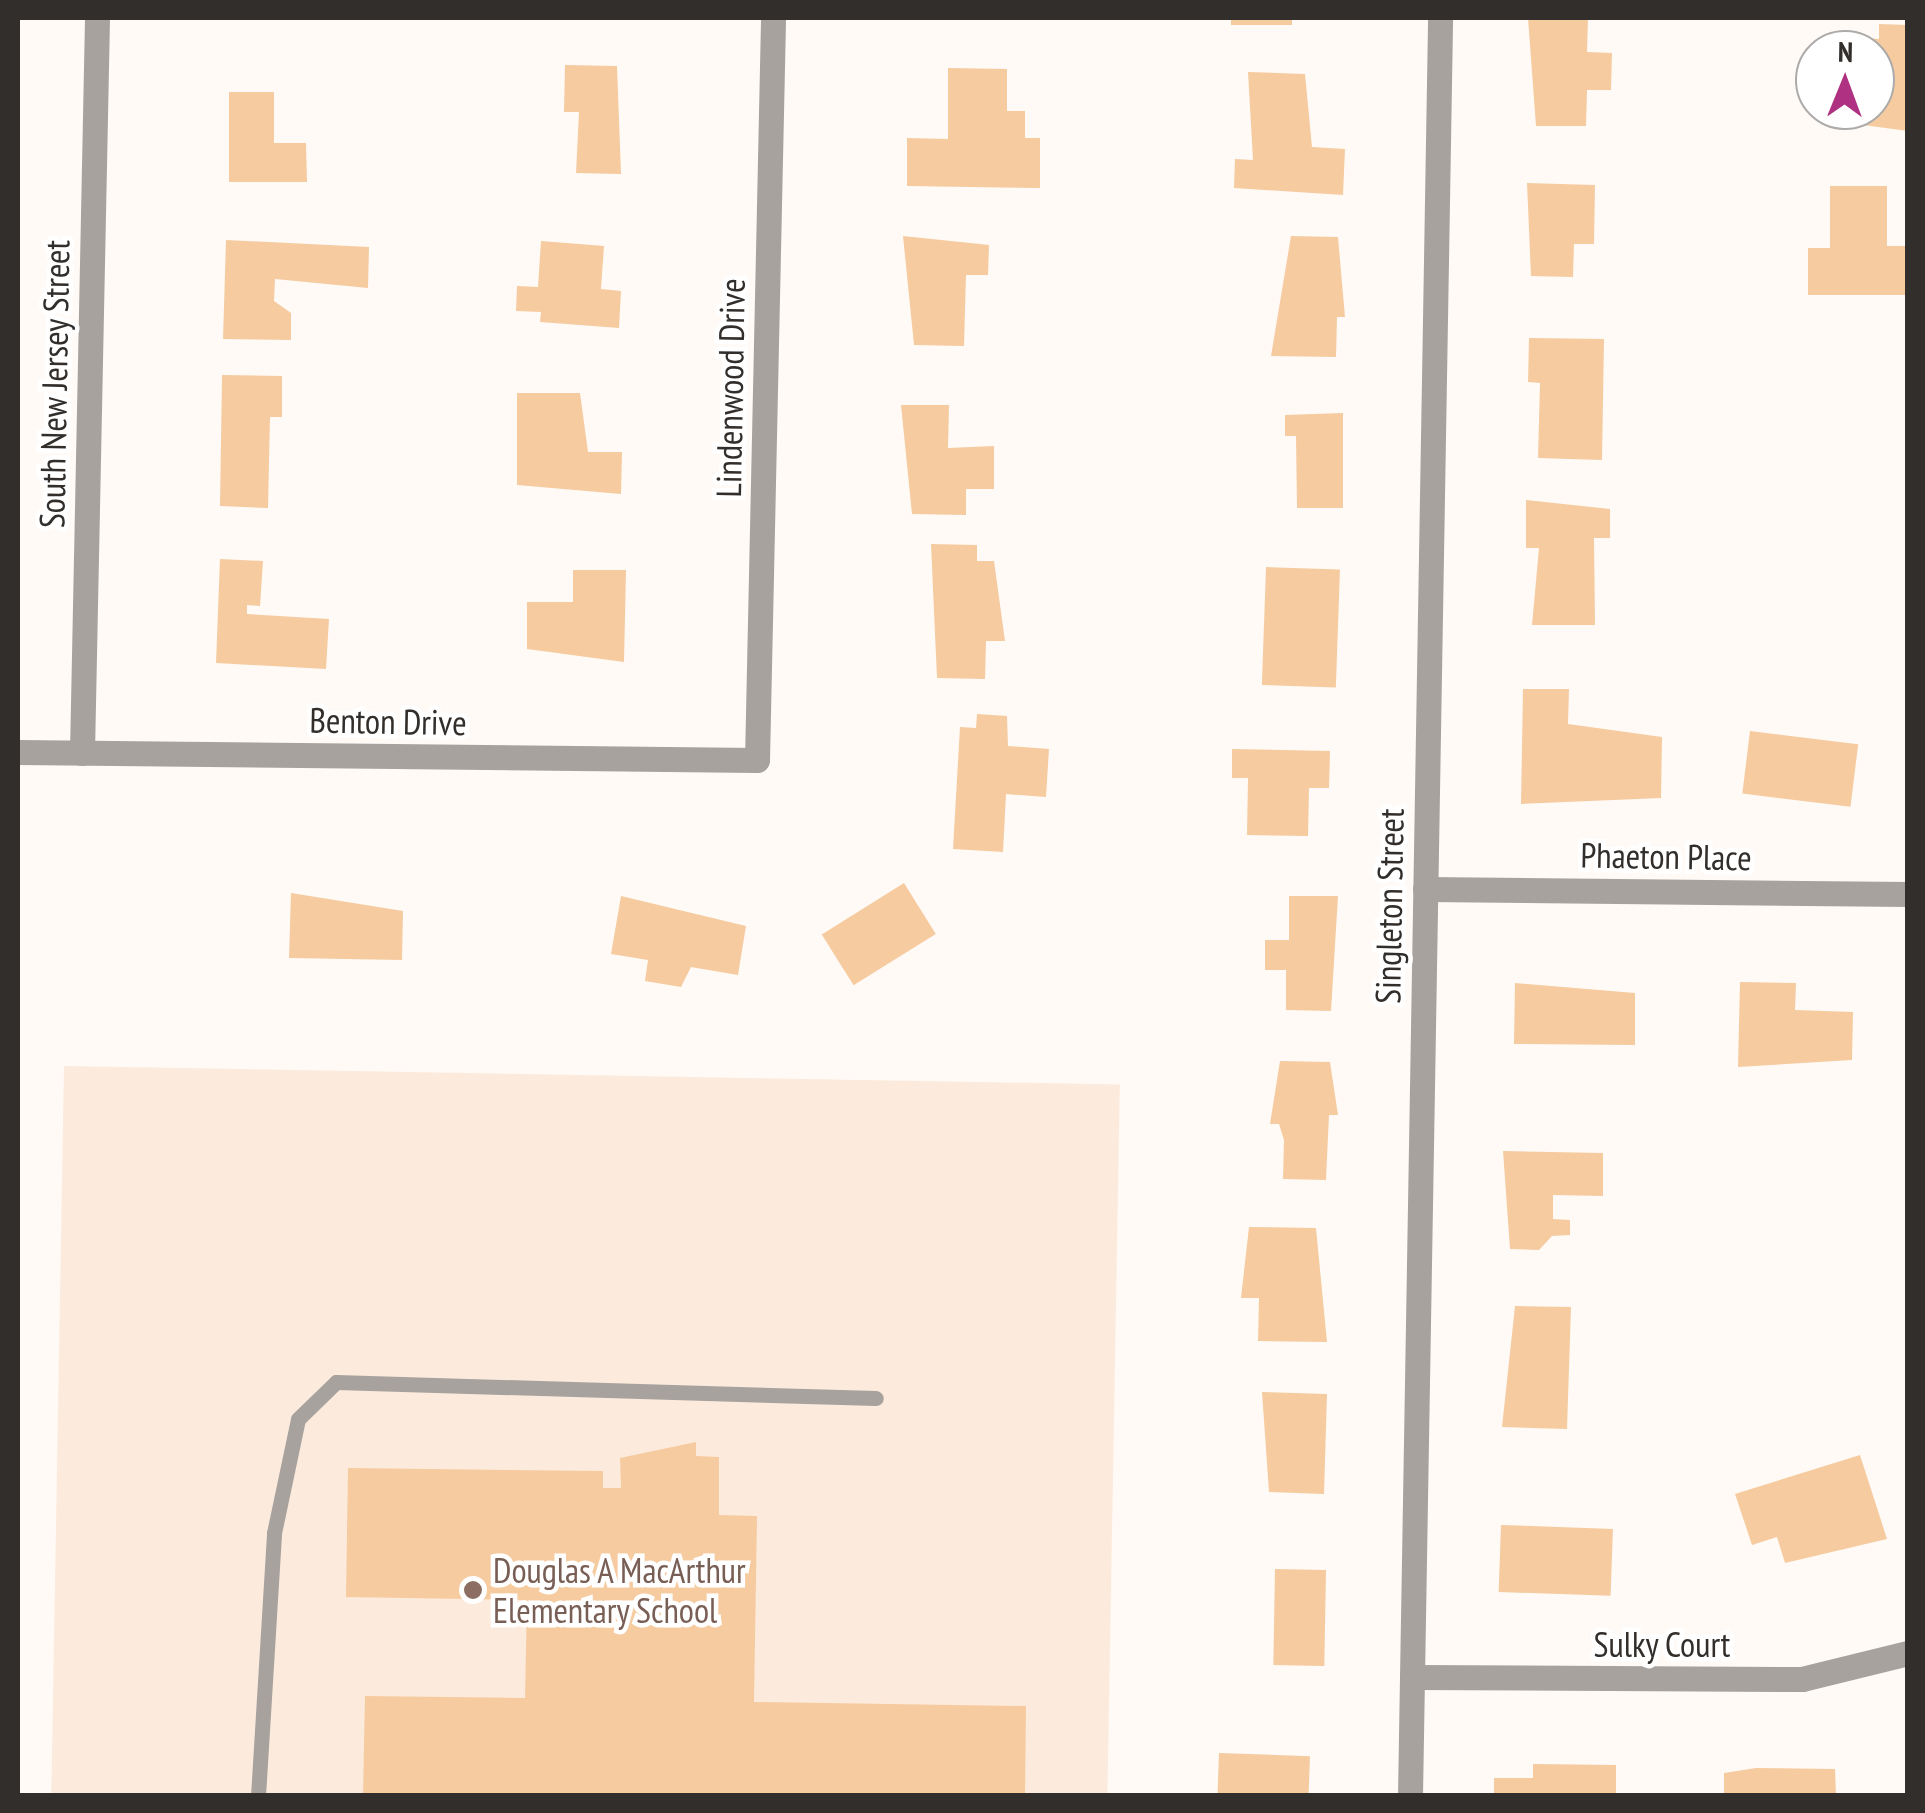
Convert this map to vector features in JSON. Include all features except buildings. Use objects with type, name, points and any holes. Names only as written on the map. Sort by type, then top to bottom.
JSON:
[{"type":"street","name":"South New Jersey Street","points":[[82,753],[96,18]]},
{"type":"street","name":"Lindenwood Drive","points":[[757,760],[773,18]]},
{"type":"street","name":"Singleton Street","points":[[1410,1796],[1440,18]]},
{"type":"street","name":"Benton Drive","points":[[18,752],[757,760]]},
{"type":"street","name":"Phaeton Place","points":[[1424,889],[1908,894]]},
{"type":"street","name":"Sulky Court","points":[[1412,1677],[1802,1679],[1908,1653]]},
{"type":"lane","points":[[258,1796],[274,1533],[298,1419],[336,1382],[876,1398]]},
{"type":"shaded area","points":[[64,1066],[1120,1084],[1107,1796],[51,1796]]},
{"type":"place","name":"Douglas A MacArthur Elementary School","points":[[473,1590]]}]
